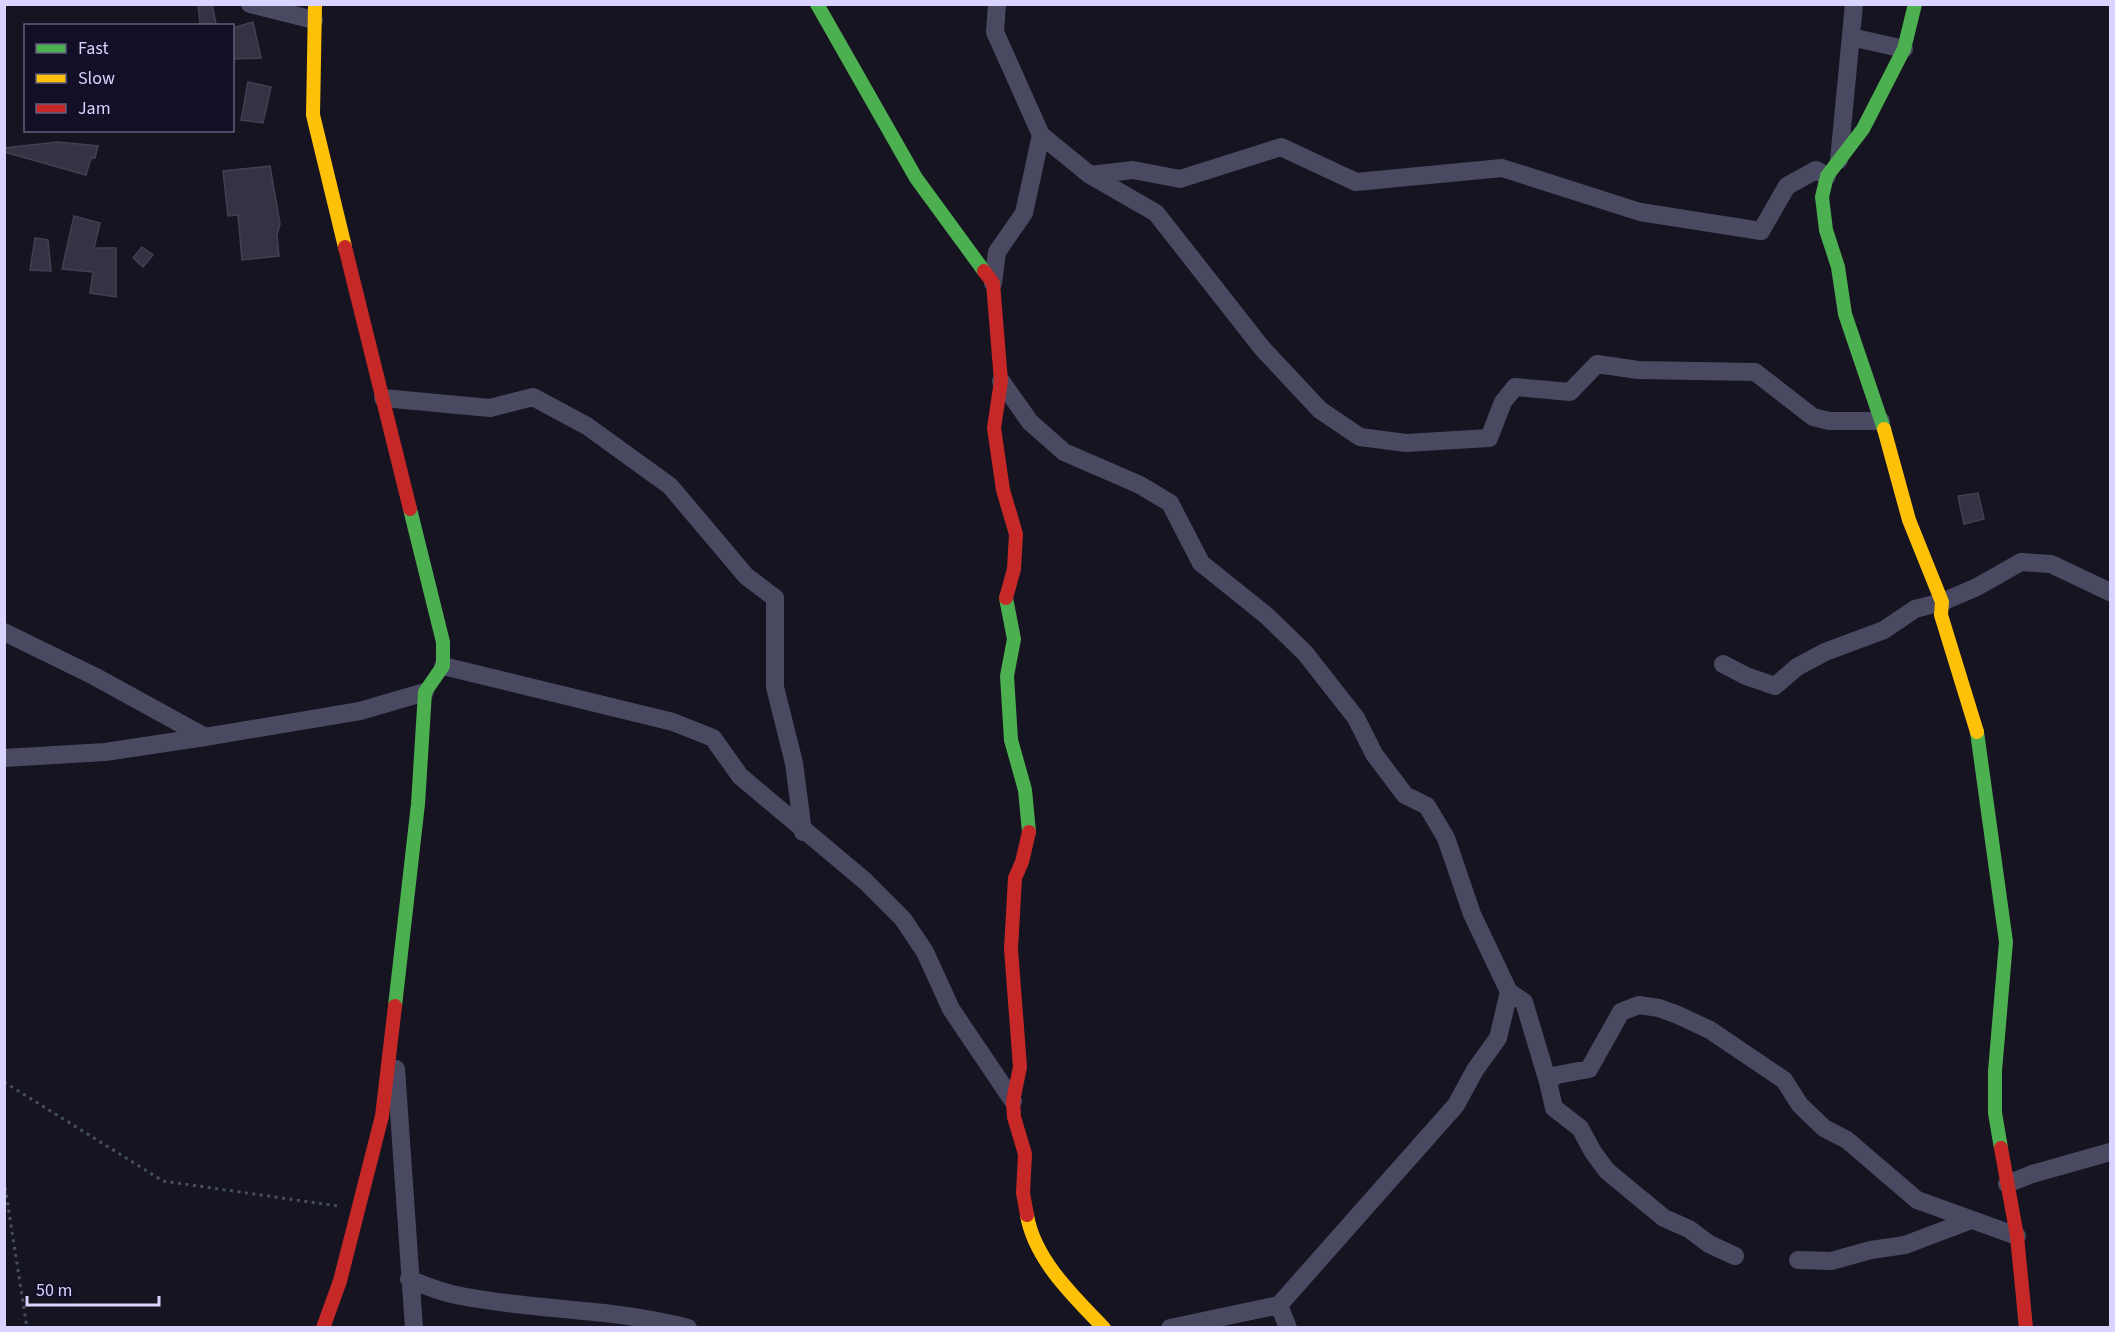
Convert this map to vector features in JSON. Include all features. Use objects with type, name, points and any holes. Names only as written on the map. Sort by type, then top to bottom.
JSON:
[{"type":"street","points":[[250,4],[315,12],[313,115],[443,642],[443,666],[425,692],[418,804],[382,1116],[340,1281],[323,1328]]},
{"type":"street","points":[[817,4],[916,178],[993,283]]},
{"type":"street","points":[[997,4],[995,32],[1041,135],[1090,175],[1156,213],[1262,348],[1320,410],[1360,437],[1406,443],[1489,438],[1503,402],[1515,387],[1570,392],[1597,364],[1638,370],[1755,372],[1813,417],[1829,421],[1881,421]]},
{"type":"street","points":[[1839,160],[1854,4]]},
{"type":"street","points":[[1915,4],[1904,49],[1863,129],[1827,176],[1822,197],[1826,230],[1838,267],[1845,314],[1881,421],[1909,520],[1942,602],[1941,615],[1980,744],[2006,942],[1995,1082],[1995,1113],[2018,1236],[2026,1328]]},
{"type":"street","points":[[1851,37],[1904,49]]},
{"type":"street","points":[[1041,135],[1024,213],[997,252],[993,283],[1001,381],[994,428],[1003,490],[1016,534],[1014,569],[1005,601],[1014,639],[1007,676],[1010,728],[1025,790],[1029,831],[1023,862],[1015,878],[1011,981],[1020,1067],[1013,1101],[1014,1117],[1025,1154],[1023,1193],[1030,1234],[1042,1254],[1079,1302],[1104,1328]]},
{"type":"street","points":[[1090,175],[1133,170],[1180,179],[1281,147],[1356,182],[1502,168],[1640,212],[1761,231],[1788,186],[1816,170],[1827,176]]},
{"type":"street","points":[[1001,381],[1030,422],[1064,452],[1140,485],[1170,503],[1201,563],[1267,616],[1305,653],[1356,718],[1374,754],[1405,795],[1427,806],[1446,838],[1472,914],[1509,992],[1524,1002],[1554,1108],[1580,1128],[1607,1171],[1664,1218],[1689,1229],[1709,1244],[1735,1256]]},
{"type":"street","points":[[383,398],[490,408],[533,397],[587,426],[670,486],[746,576],[775,598],[776,687],[795,763],[804,832]]},
{"type":"street","points":[[1723,664],[1746,676],[1775,686],[1797,667],[1825,652],[1884,630],[1915,609],[1942,602],[1977,587],[2021,562],[2051,564],[2110,592]]},
{"type":"street","points":[[4,632],[94,676],[205,737]]},
{"type":"street","points":[[443,666],[673,722],[713,738],[740,776],[865,881],[903,919],[925,952],[951,1009],[1013,1101]]},
{"type":"street","points":[[4,758],[105,752],[205,737],[360,711],[425,692]]},
{"type":"street","points":[[1170,1328],[1279,1305],[1456,1105],[1475,1070],[1498,1038],[1509,992]]},
{"type":"street","points":[[1548,1082],[1557,1075],[1589,1069],[1621,1012],[1639,1005],[1659,1008],[1710,1030],[1784,1080],[1800,1105],[1824,1128],[1847,1140],[1917,1200],[2018,1236]]},
{"type":"street","points":[[393,1024],[414,1328]]},
{"type":"street","points":[[2007,1184],[2032,1174],[2110,1152]]},
{"type":"street","points":[[1798,1260],[1831,1261],[1871,1250],[1905,1245],[1971,1220]]},
{"type":"street","points":[[409,1279],[462,1296],[530,1306],[629,1314],[688,1328]]},
{"type":"street","points":[[1279,1305],[1288,1328]]},
{"type":"path","points":[[4,1082],[163,1182],[358,1209]]},
{"type":"path","points":[[4,1180],[27,1328]]},
{"type":"building","points":[[198,4],[212,4],[216,24],[200,24]]},
{"type":"building","points":[[253,22],[261,58],[234,59],[234,27]]},
{"type":"building","points":[[248,82],[271,87],[263,123],[241,120]]},
{"type":"building","points":[[58,142],[98,146],[95,158],[91,158],[86,175],[4,152],[4,148]]},
{"type":"building","points":[[270,166],[280,224],[277,235],[279,256],[242,260],[238,215],[228,216],[223,171]]},
{"type":"building","points":[[74,216],[100,223],[94,248],[116,248],[116,297],[90,293],[93,272],[62,269]]},
{"type":"building","points":[[35,238],[48,240],[51,271],[30,270]]},
{"type":"building","points":[[142,247],[153,255],[143,267],[133,258]]},
{"type":"building","points":[[1978,493],[1984,519],[1964,524],[1958,496]]},
{"type":"traffic: fast","points":[[817,4],[916,178],[984,271]]},
{"type":"traffic: fast","points":[[1884,429],[1845,314],[1838,267],[1826,230],[1822,197],[1827,176],[1863,129],[1904,49],[1915,4]]},
{"type":"traffic: fast","points":[[395,1006],[418,804],[425,692],[443,666],[443,642],[410,509]]},
{"type":"traffic: fast","points":[[1006,598],[1014,639],[1007,676],[1011,740],[1025,790],[1029,832]]},
{"type":"traffic: fast","points":[[1977,732],[2006,942],[1995,1071],[1995,1113],[2001,1148]]},
{"type":"traffic: slow","points":[[315,4],[313,115],[345,247]]},
{"type":"traffic: slow","points":[[1884,429],[1909,520],[1942,602],[1941,615],[1977,732]]},
{"type":"traffic: slow","points":[[1027,1215],[1031,1231],[1047,1262],[1068,1290],[1104,1328]]},
{"type":"traffic: jam","points":[[345,247],[410,509]]},
{"type":"traffic: jam","points":[[984,271],[993,283],[1001,381],[994,428],[1003,490],[1016,534],[1014,569],[1006,598]]},
{"type":"traffic: jam","points":[[1027,1215],[1023,1193],[1025,1154],[1014,1117],[1013,1101],[1020,1067],[1011,949],[1015,878],[1022,862],[1029,832]]},
{"type":"traffic: jam","points":[[323,1328],[340,1281],[382,1116],[395,1006]]},
{"type":"traffic: jam","points":[[2001,1148],[2017,1236],[2026,1328]]}]
